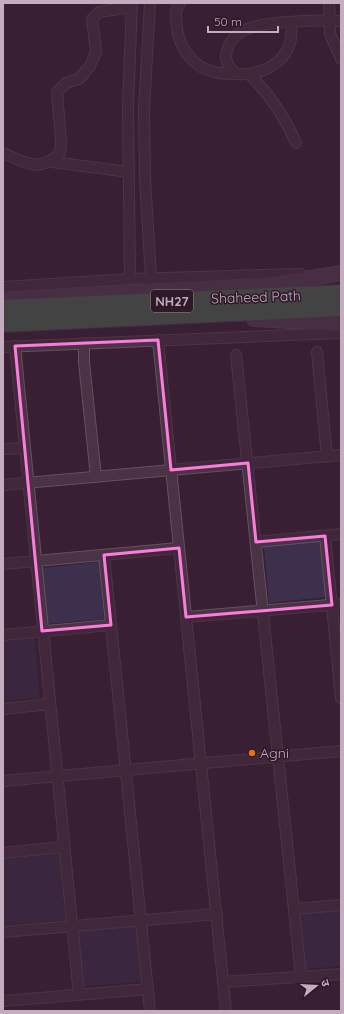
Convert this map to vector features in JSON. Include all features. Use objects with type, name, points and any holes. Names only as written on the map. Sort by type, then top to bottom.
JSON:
[{"type":"highway","name":"Shaheed Path","points":[[3,309],[243,291],[341,294]]},
{"type":"highway","name":"Shaheed Path","points":[[3,323],[186,318],[341,307]]},
{"type":"street","points":[[150,3],[144,110],[145,178],[151,279]]},
{"type":"street","points":[[180,3],[175,9],[177,31],[183,48],[196,63],[214,72],[250,75],[267,70],[287,52],[292,36],[291,23]]},
{"type":"street","points":[[329,3],[330,34],[341,59]]},
{"type":"street","points":[[52,162],[60,153],[57,92],[66,83],[78,79],[90,66],[96,52],[92,19],[99,12],[132,5],[128,105],[130,279]]},
{"type":"street","points":[[236,74],[228,66],[225,57],[228,44],[240,33],[248,29],[264,25],[341,21]]},
{"type":"street","points":[[250,75],[263,88],[275,104],[290,127],[296,143]]},
{"type":"street","points":[[3,153],[35,166],[52,162],[128,172]]},
{"type":"street","points":[[3,287],[130,279],[341,273]]},
{"type":"street","points":[[3,299],[243,291],[341,273]]},
{"type":"street","points":[[3,332],[186,318],[270,319],[341,324]]},
{"type":"street","points":[[270,319],[274,326],[272,336]]},
{"type":"street","points":[[3,347],[341,333]]},
{"type":"street","points":[[158,340],[226,1011]]},
{"type":"street","points":[[84,343],[84,362],[96,477]]},
{"type":"street","points":[[15,346],[63,847],[79,994]]},
{"type":"street","points":[[317,352],[327,457]]},
{"type":"street","points":[[236,354],[301,977]]},
{"type":"street","points":[[3,449],[24,448]]},
{"type":"street","points":[[3,485],[341,456]]},
{"type":"street","points":[[256,542],[341,534]]},
{"type":"street","points":[[325,536],[336,604],[341,698]]},
{"type":"street","points":[[3,564],[179,548]]},
{"type":"street","points":[[104,555],[150,1011]]},
{"type":"street","points":[[186,617],[336,604]]},
{"type":"street","points":[[3,635],[111,626]]},
{"type":"street","points":[[3,709],[49,704]]},
{"type":"street","points":[[3,781],[341,751]]},
{"type":"street","points":[[3,852],[63,847]]},
{"type":"street","points":[[294,909],[341,905]]},
{"type":"street","points":[[3,932],[217,914]]},
{"type":"street","points":[[224,982],[341,974]]},
{"type":"street","points":[[3,1001],[148,989]]},
{"type":"highlighted area","points":[[158,340],[171,470],[248,463],[256,542],[325,536],[332,605],[186,617],[179,548],[104,555],[111,625],[42,631],[15,346]]},
{"type":"shaded area","points":[[321,541],[327,597],[269,603],[264,547]]},
{"type":"shaded area","points":[[99,562],[104,619],[47,624],[41,568]]},
{"type":"shaded area","points":[[35,638],[40,698],[3,701],[3,641]]},
{"type":"shaded area","points":[[59,854],[65,920],[3,925],[3,859]]},
{"type":"shaded area","points":[[341,910],[341,966],[305,969],[300,913]]},
{"type":"shaded area","points":[[137,926],[141,982],[83,986],[78,931]]},
{"type":"place","name":"Agni","points":[[252,753]]}]
